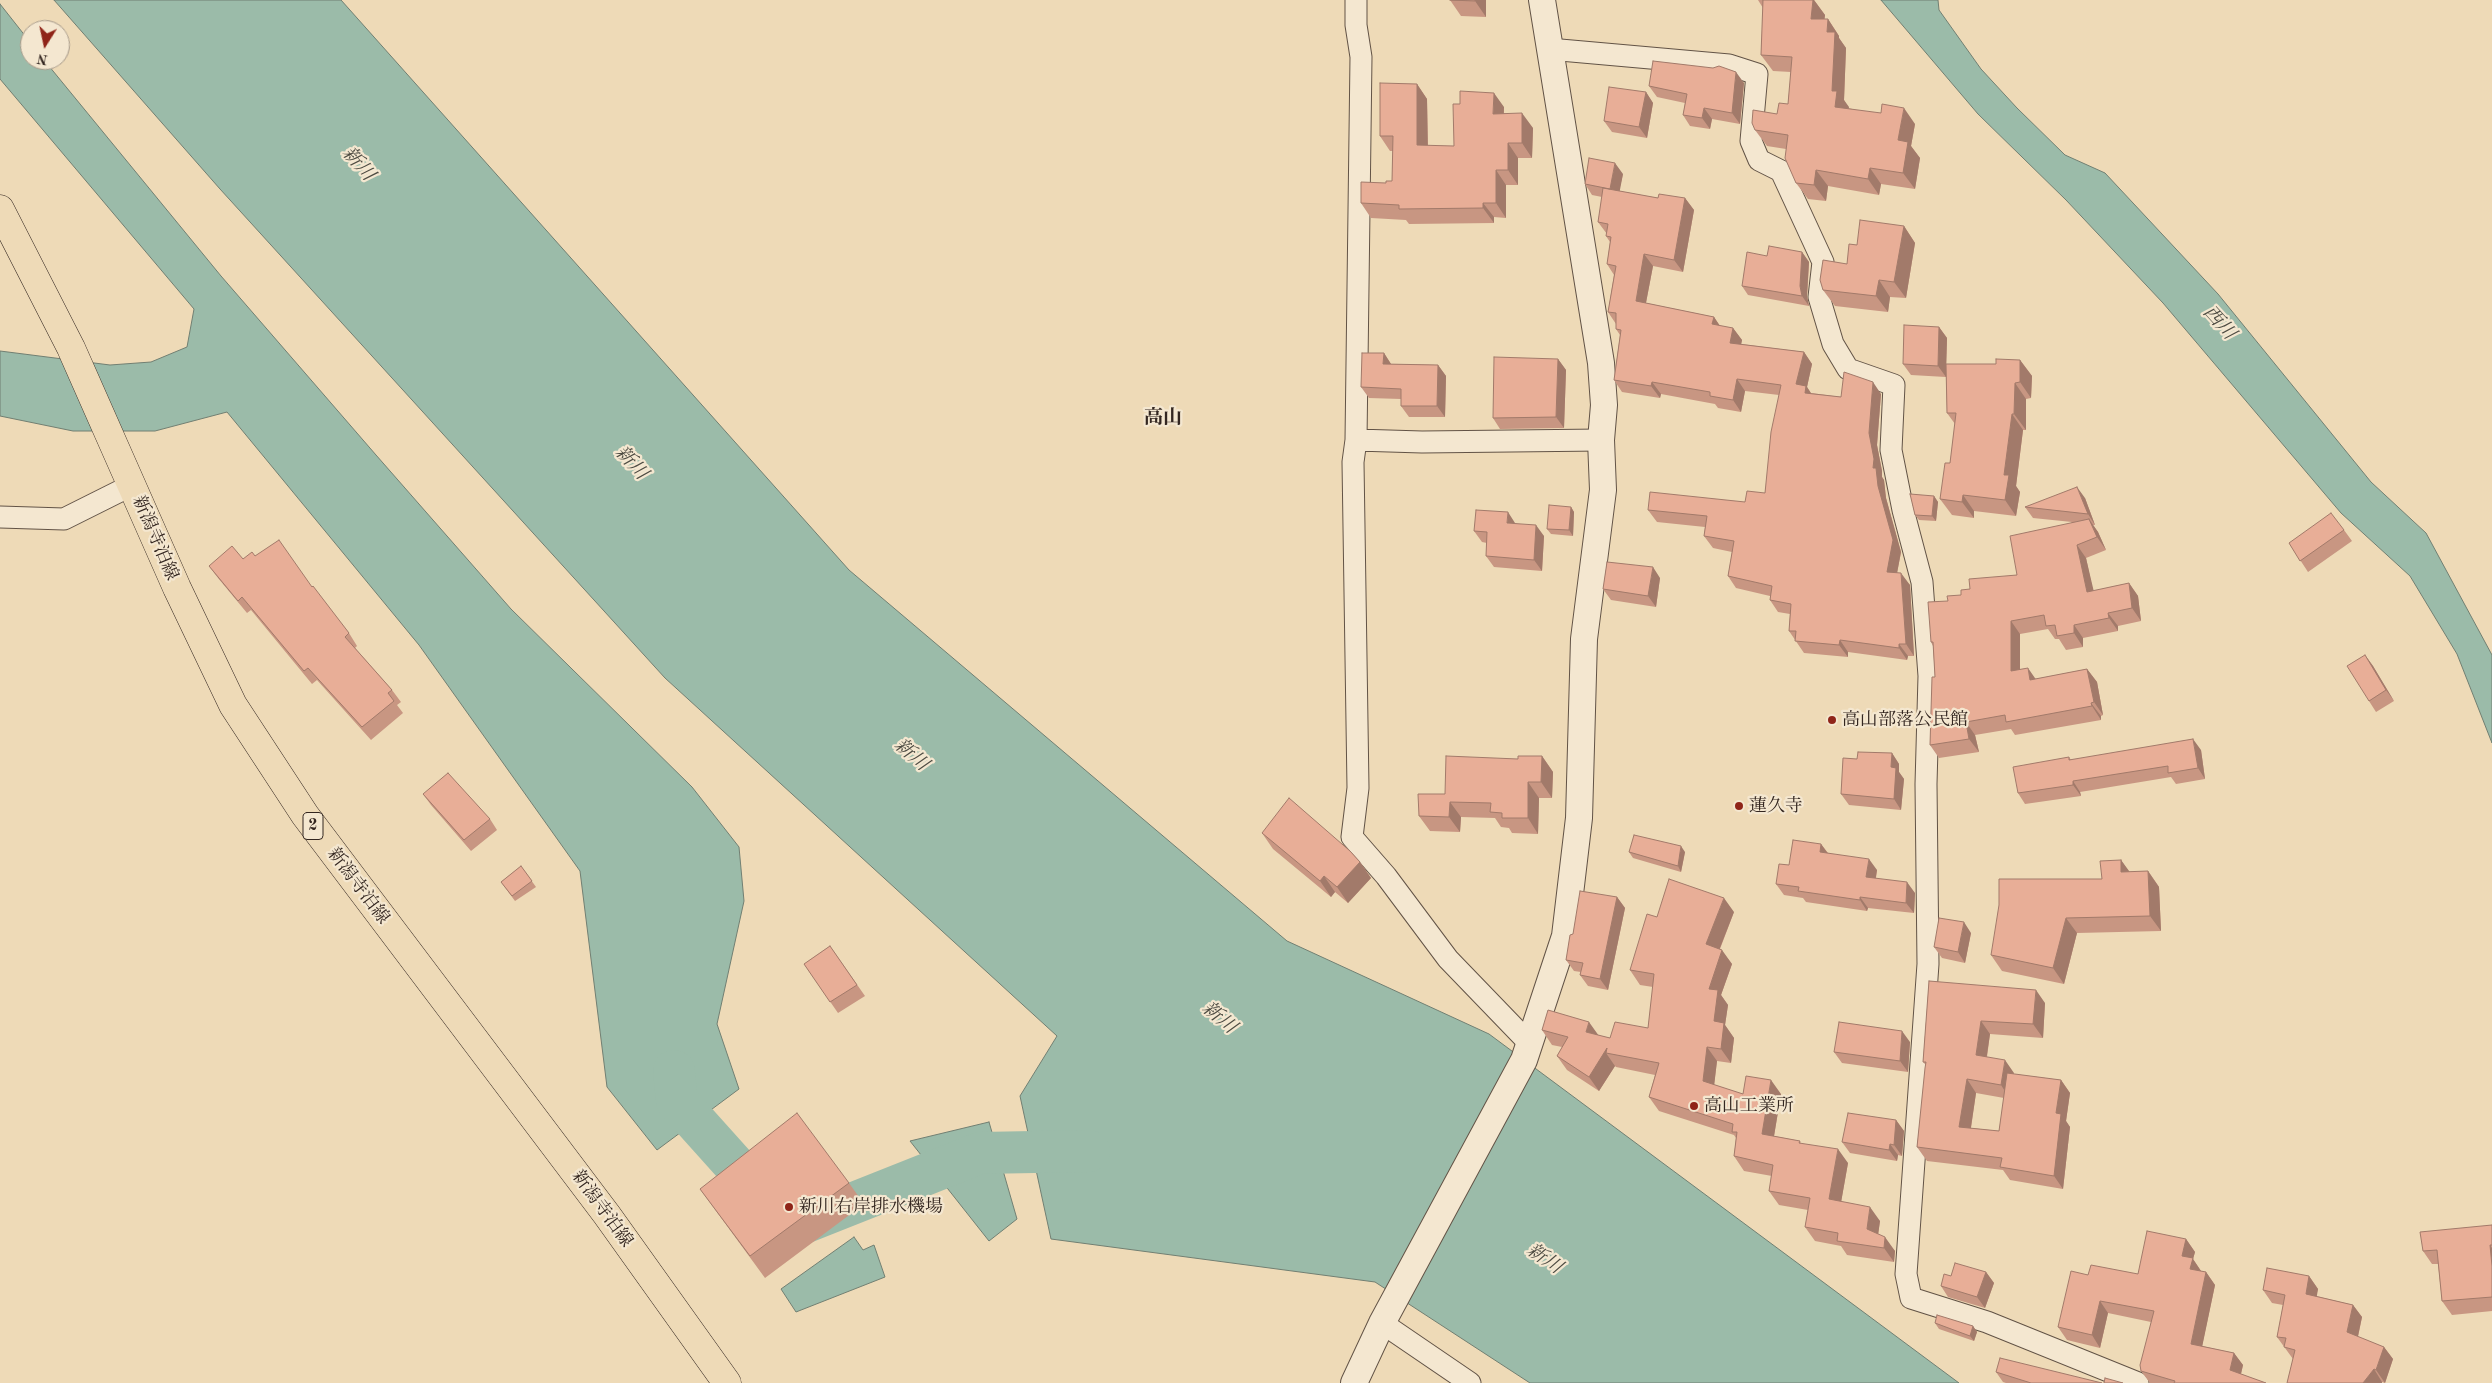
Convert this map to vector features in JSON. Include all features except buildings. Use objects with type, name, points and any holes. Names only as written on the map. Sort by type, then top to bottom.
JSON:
[{"type":"main road","name":"新潟寺泊線","points":[[0,209],[71,348],[177,588],[233,705],[304,815],[607,1215],[727,1383]]},
{"type":"street","points":[[1356,0],[1356,25],[1361,57],[1356,440],[1353,462],[1358,788],[1352,837],[1386,876],[1448,959],[1527,1052]]},
{"type":"street","points":[[1354,1383],[1382,1323],[1527,1052],[1565,936],[1578,828],[1584,639],[1603,490],[1601,440],[1604,405],[1601,363],[1548,49],[1542,0]]},
{"type":"street","points":[[1548,49],[1729,65],[1756,74],[1751,141],[1759,160],[1781,171],[1823,262],[1820,297],[1833,344],[1848,369],[1894,385],[1891,450],[1903,510],[1922,582],[1929,676],[1926,784],[1928,964],[1906,1274],[1911,1298],[1987,1322],[2138,1383]]},
{"type":"street","points":[[1356,440],[1451,442],[1601,440]]},
{"type":"street","points":[[0,517],[64,519],[132,486]]},
{"type":"street","points":[[1382,1323],[1470,1383]]},
{"type":"water","name":"新川","points":[[54,0],[341,0],[849,570],[1287,941],[1489,1034],[1959,1383],[1530,1383],[1375,1282],[1051,1239],[1020,1096],[1057,1036],[665,678],[220,189]]},
{"type":"water","name":"西川","points":[[1881,0],[1938,0],[1939,10],[1981,69],[2065,155],[2105,173],[2218,294],[2371,482],[2426,533],[2492,655],[2492,743],[2457,654],[2410,576],[2341,513],[2163,303],[2066,200],[1978,114]]},
{"type":"water","points":[[0,4],[20,29],[20,70],[52,70],[221,276],[511,609],[692,787],[739,847],[744,901],[717,1024],[739,1089],[657,1150],[607,1087],[580,871],[419,645],[227,412],[155,431],[73,431],[0,416],[0,351],[110,365],[151,362],[187,347],[194,309],[0,79]]},
{"type":"water","points":[[989,1122],[1017,1219],[989,1241],[910,1141]]},
{"type":"water","points":[[854,1237],[863,1250],[874,1245],[885,1277],[796,1312],[781,1289]]},
{"type":"waterway","points":[[674,1071],[677,1101],[791,1228],[980,1153],[1089,1151]]},
{"type":"place","name":"高山部落公民館","points":[[1832,720]]},
{"type":"place","name":"蓮久寺","points":[[1739,806]]},
{"type":"place","name":"高山工業所","points":[[1694,1106]]},
{"type":"place","name":"新川右岸排水機場","points":[[789,1207]]},
{"type":"district","name":"高山","points":[[1163,418]]}]
